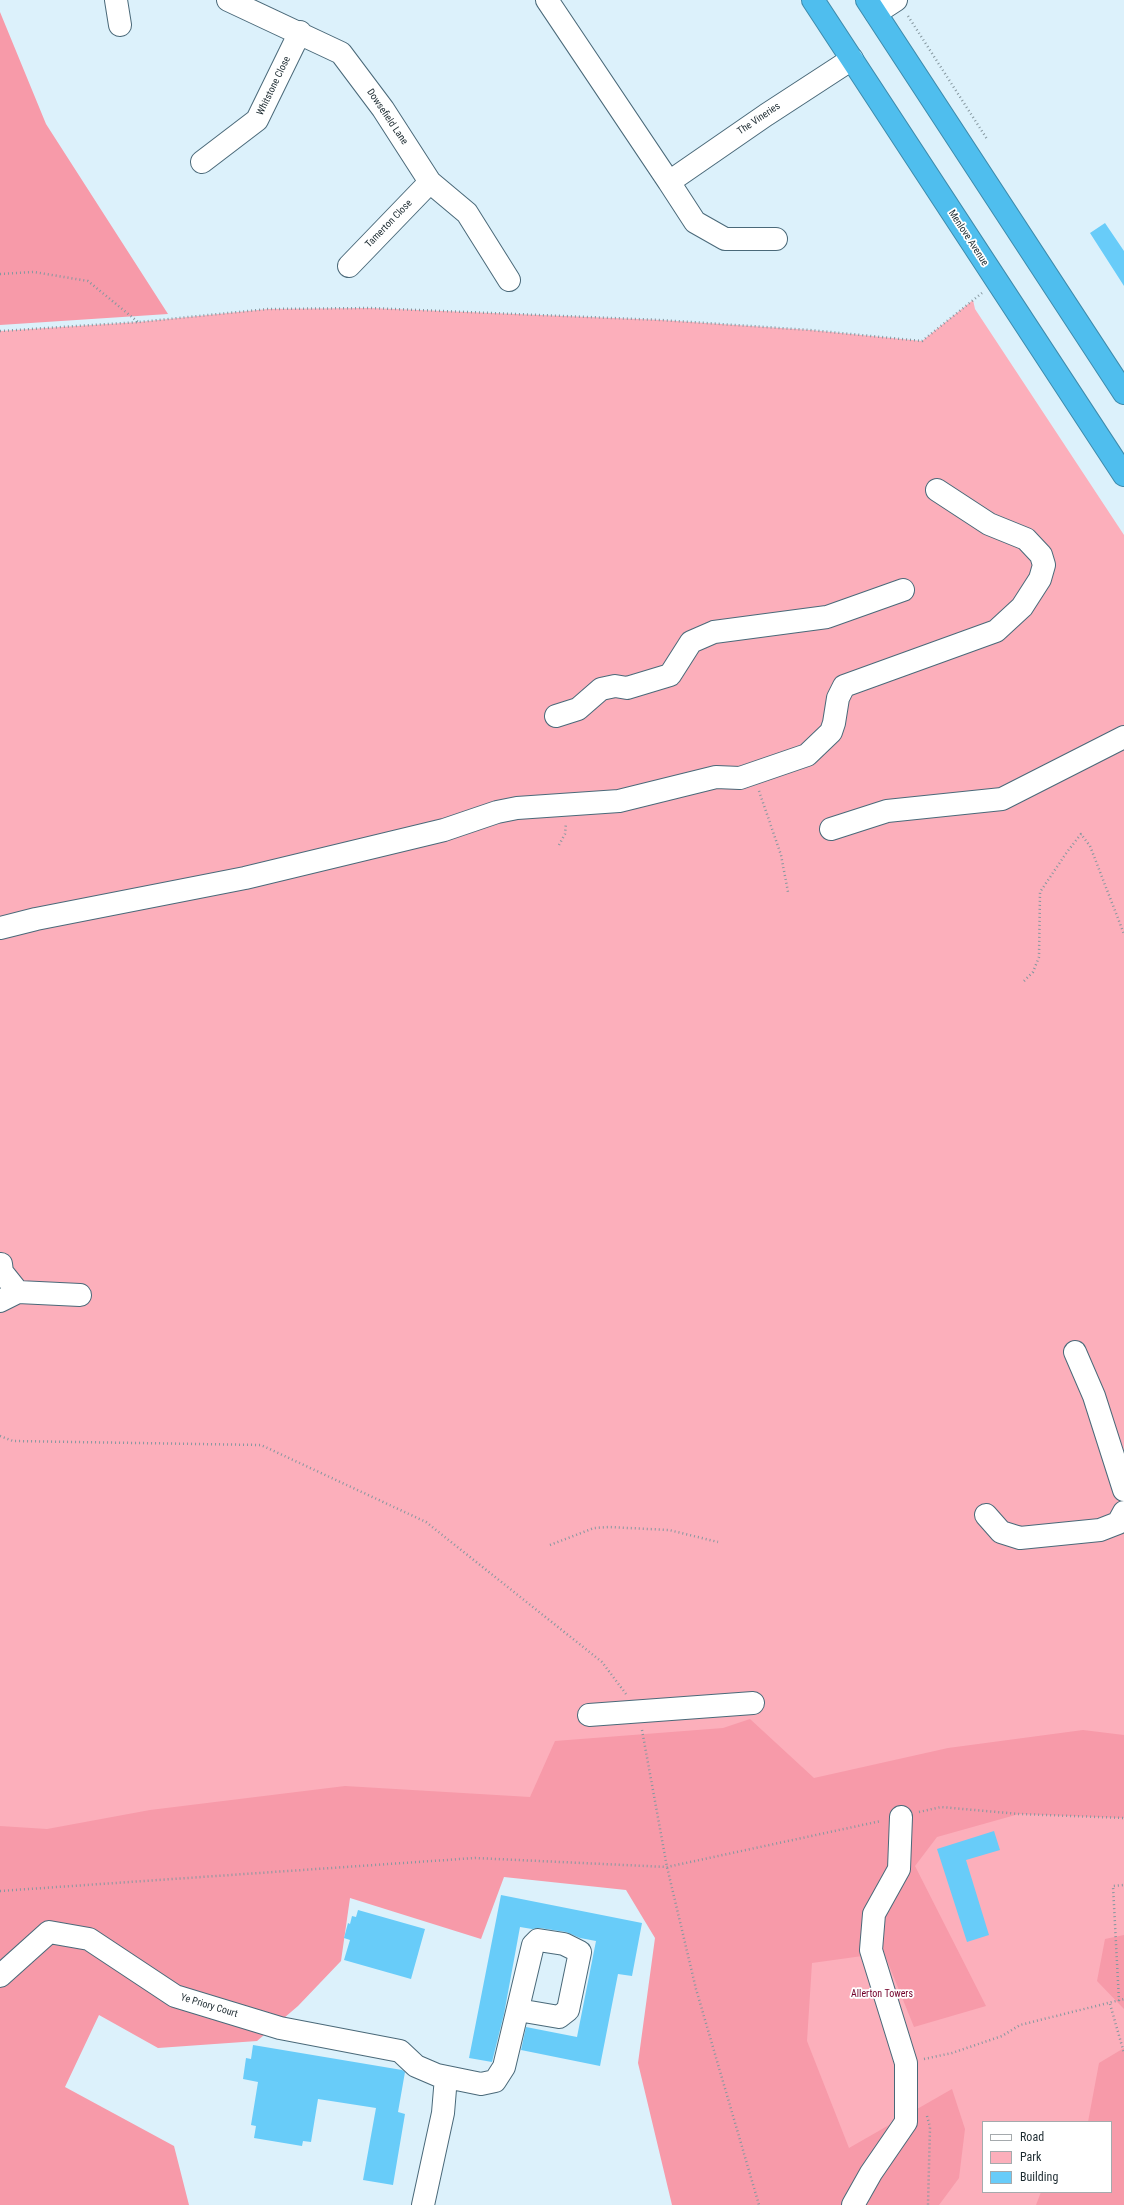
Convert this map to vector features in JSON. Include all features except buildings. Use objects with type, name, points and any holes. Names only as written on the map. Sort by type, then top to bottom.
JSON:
[{"type":"highway","name":"Menlove Avenue","points":[[813,0],[1124,475]]},
{"type":"highway","points":[[871,6],[1124,393]]},
{"type":"street","points":[[116,0],[120,25]]},
{"type":"street","name":"Dowsefield Lane","points":[[232,0],[300,32],[341,54],[383,109],[430,182],[466,214],[509,280]]},
{"type":"street","points":[[547,0],[695,222],[725,239],[776,240]]},
{"type":"street","points":[[871,6],[901,7]]},
{"type":"street","name":"Whitstone Close","points":[[202,162],[257,120],[300,32]]},
{"type":"street","name":"The Vineries","points":[[669,182],[766,115],[852,60]]},
{"type":"street","name":"Tamerton Close","points":[[349,266],[430,182]]},
{"type":"street","points":[[0,928],[36,919],[245,878],[444,830],[497,812],[517,808],[618,801],[700,780],[716,777],[740,778],[756,774],[807,755],[831,732],[838,698],[844,686],[996,631],[1022,607],[1040,579],[1044,564],[1041,555],[1026,539],[989,524],[938,490]]},
{"type":"street","points":[[556,716],[578,708],[601,689],[615,686],[627,688],[670,675],[691,642],[714,632],[827,617],[903,590]]},
{"type":"street","points":[[831,829],[886,810],[1002,799],[1124,737]]},
{"type":"street","points":[[1,1264],[9,1296],[80,1295]]},
{"type":"street","points":[[1075,1352],[1094,1396],[1124,1490]]},
{"type":"street","points":[[986,1515],[1001,1532],[1020,1538],[1100,1530],[1118,1523],[1124,1512]]},
{"type":"street","points":[[589,1715],[753,1703]]},
{"type":"street","points":[[853,2205],[871,2173],[906,2122],[906,2063],[871,1950],[874,1914],[899,1870],[901,1817]]},
{"type":"street","name":"Ye Priory Court","points":[[0,1976],[49,1932],[89,1939],[175,1996],[280,2028],[400,2051],[416,2066],[446,2077]]},
{"type":"street","points":[[423,2205],[443,2113],[446,2077],[481,2084],[495,2081],[504,2067],[518,2010]]},
{"type":"path","points":[[901,7],[987,139]]},
{"type":"path","points":[[0,274],[34,272],[88,281],[139,322]]},
{"type":"path","points":[[0,331],[139,322],[268,309],[370,308],[653,320],[810,330],[922,341],[984,291]]},
{"type":"path","points":[[756,774],[754,778],[781,854],[788,892]]},
{"type":"path","points":[[1024,981],[1033,972],[1039,957],[1040,892],[1081,834],[1090,846],[1124,934]]},
{"type":"path","points":[[0,1436],[13,1441],[261,1445],[426,1522],[602,1662],[638,1712],[667,1867],[696,1989],[759,2205]]},
{"type":"path","points":[[550,1545],[594,1528],[609,1527],[669,1530],[718,1542]]},
{"type":"path","points":[[0,1891],[475,1858],[667,1867],[901,1817],[941,1807],[1019,1814],[1124,1818]]},
{"type":"path","points":[[1119,2001],[1113,1886],[1124,1885]]},
{"type":"path","points":[[906,2063],[952,2053],[1002,2036],[1020,2025],[1110,2004],[1124,1999]]},
{"type":"path","points":[[1110,2004],[1124,2053]]},
{"type":"green space","name":"Allerton Towers","points":[[973,300],[975,309],[1124,535],[1124,2205],[767,2205],[685,1877],[941,1810],[0,1891],[0,331],[139,322],[268,309],[370,308],[661,320],[810,330],[922,341]]},
{"type":"shaded area","points":[[0,12],[46,124],[168,314],[0,325]]},
{"type":"shaded area","points":[[750,1719],[814,1778],[948,1748],[1083,1730],[1124,1735],[1124,1818],[1019,1814],[937,1837],[915,1866],[986,2006],[914,2027],[884,1953],[812,1963],[807,2041],[849,2148],[952,2089],[965,2129],[959,2178],[939,2205],[672,2205],[638,2063],[655,1938],[626,1890],[504,1877],[481,1939],[350,1898],[341,1961],[298,2006],[257,2041],[158,2048],[99,2015],[65,2087],[174,2146],[189,2205],[0,2205],[0,1826],[47,1829],[150,1810],[345,1786],[530,1797],[555,1741],[723,1728]]},
{"type":"shaded area","points":[[1124,1935],[1124,2009],[1097,1981],[1105,1939]]},
{"type":"shaded area","points":[[1124,2048],[1124,2205],[1036,2205],[1041,2193],[1112,2193],[1112,2121],[1088,2121],[1099,2063]]}]
